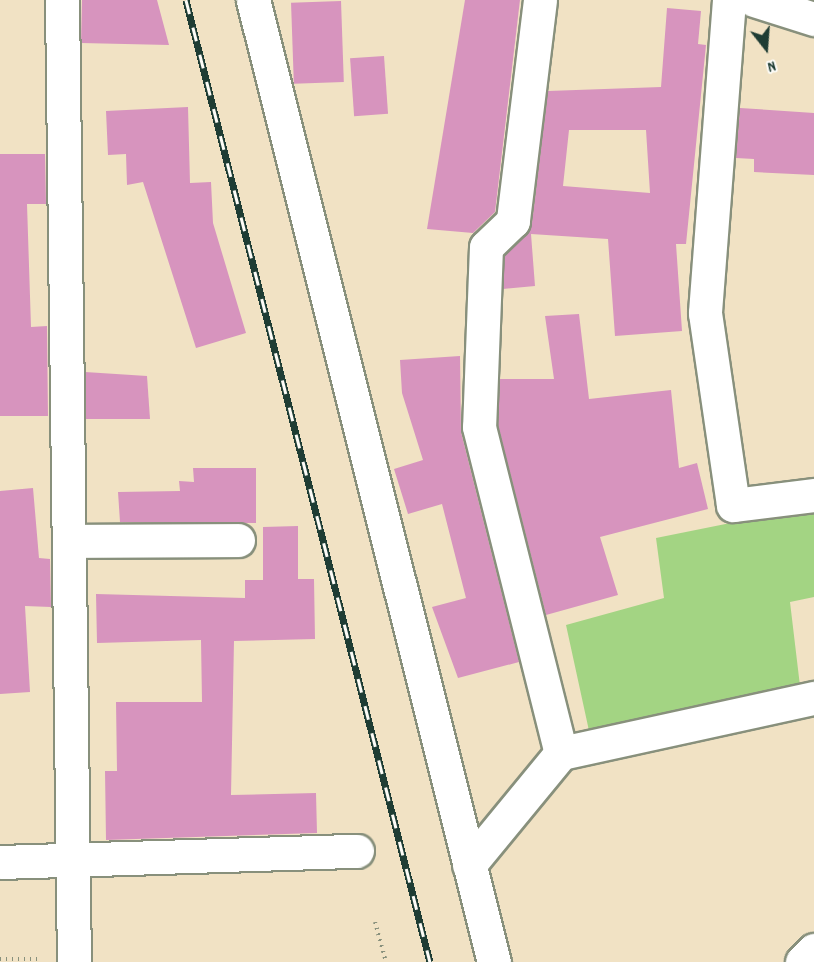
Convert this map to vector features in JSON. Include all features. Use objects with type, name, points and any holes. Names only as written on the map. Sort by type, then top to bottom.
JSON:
[{"type":"street","points":[[62,0],[74,962]]},
{"type":"street","points":[[253,0],[494,962]]},
{"type":"street","points":[[540,0],[513,221],[486,248],[479,427],[561,753]]},
{"type":"street","points":[[729,0],[705,313],[733,505],[814,495]]},
{"type":"street","points":[[754,0],[814,19]]},
{"type":"street","points":[[70,541],[238,540]]},
{"type":"street","points":[[470,865],[561,753],[814,698]]},
{"type":"street","points":[[0,862],[357,851]]},
{"type":"street","points":[[802,962],[814,950]]},
{"type":"path","points":[[375,922],[386,962]]},
{"type":"green space","points":[[814,506],[814,597],[790,602],[800,686],[591,740],[566,625],[664,598],[656,538]]},
{"type":"building","points":[[82,0],[157,0],[169,45],[81,43]]},
{"type":"building","points":[[465,0],[520,0],[495,212],[473,233],[427,229]]},
{"type":"building","points":[[341,1],[344,82],[294,84],[291,3]]},
{"type":"building","points":[[667,8],[701,11],[698,44],[706,45],[686,244],[676,244],[682,331],[615,336],[608,239],[531,234],[535,286],[503,289],[504,255],[532,223],[548,91],[661,87]],"holes":[[[569,130],[646,130],[650,193],[563,186]]]},
{"type":"building","points":[[384,56],[388,114],[354,116],[350,58]]},
{"type":"building","points":[[188,107],[190,183],[211,182],[213,223],[246,333],[196,348],[143,182],[127,185],[126,154],[108,155],[106,111]]},
{"type":"building","points":[[740,108],[814,113],[814,175],[754,172],[754,159],[736,158]]},
{"type":"building","points":[[0,154],[45,154],[46,204],[27,204],[31,327],[47,326],[48,416],[0,416]]},
{"type":"building","points":[[579,314],[589,399],[671,390],[679,468],[697,463],[708,509],[600,537],[618,595],[546,615],[498,425],[500,379],[554,379],[545,316]]},
{"type":"building","points":[[460,356],[461,432],[519,662],[458,678],[432,607],[466,598],[442,504],[408,514],[394,469],[423,460],[402,393],[400,360]]},
{"type":"building","points":[[85,372],[147,376],[150,419],[86,419]]},
{"type":"building","points":[[193,468],[256,468],[256,523],[120,522],[118,492],[180,491],[179,481],[194,482]]},
{"type":"building","points":[[33,488],[39,558],[50,559],[51,607],[25,606],[30,692],[0,694],[0,491]]},
{"type":"building","points":[[298,526],[298,579],[314,579],[315,639],[234,641],[231,795],[316,793],[317,833],[106,840],[105,771],[117,771],[116,702],[202,702],[201,640],[97,643],[96,594],[245,598],[245,580],[263,580],[263,527]]},
{"type":"railway","points":[[186,0],[430,962]]}]
